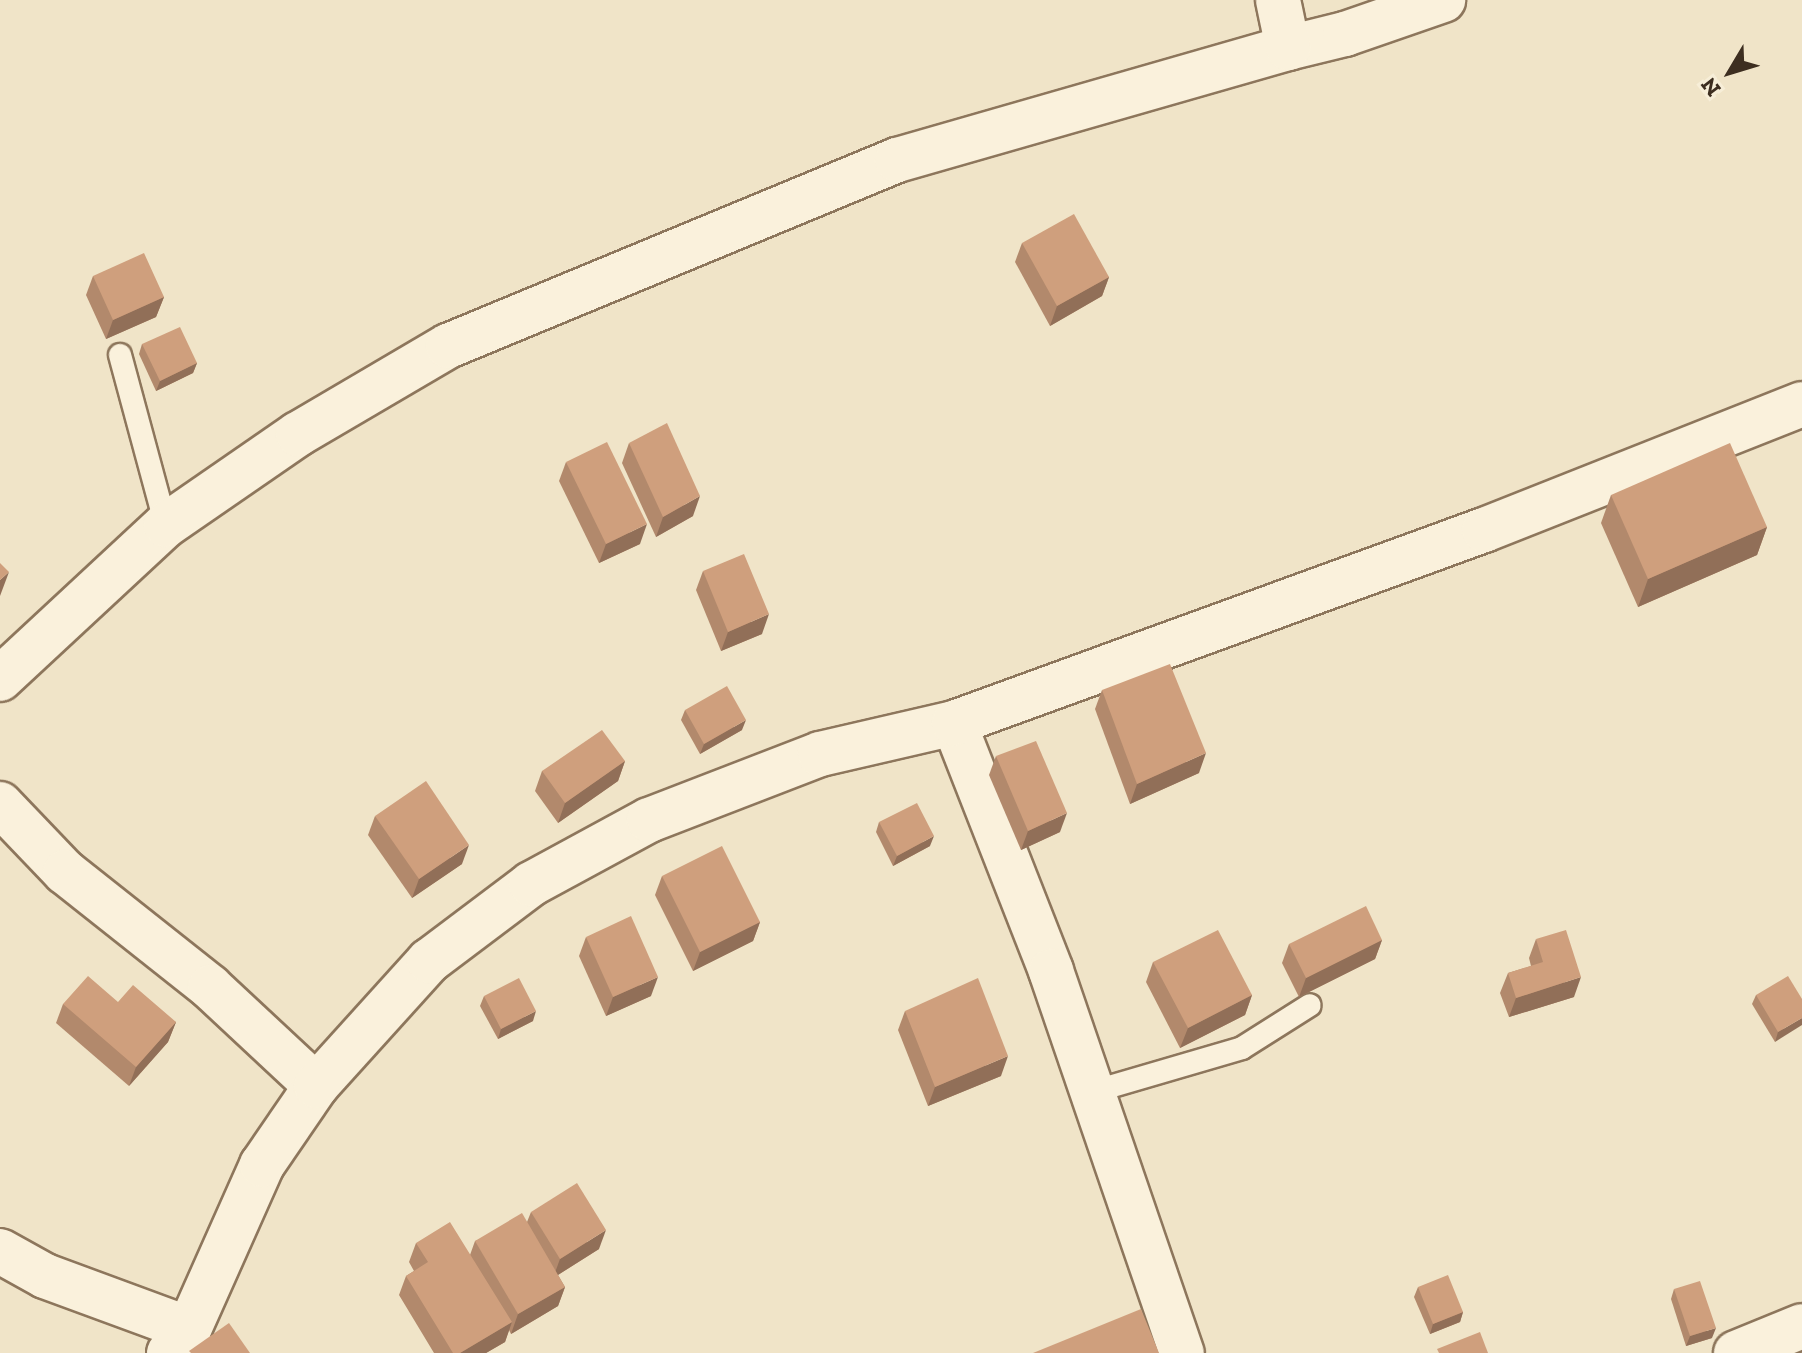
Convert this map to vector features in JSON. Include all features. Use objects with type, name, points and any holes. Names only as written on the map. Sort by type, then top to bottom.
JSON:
[{"type":"street","points":[[1278,0],[1288,48]]},
{"type":"street","points":[[0,679],[166,525],[298,434],[448,346],[897,160],[1345,34],[1443,0]]},
{"type":"street","points":[[0,1251],[179,1341],[262,1165],[316,1086],[429,961],[531,884],[663,814],[820,754],[954,723],[1484,530],[1802,404]]},
{"type":"street","points":[[954,723],[999,849],[1051,971],[1182,1353]]},
{"type":"street","points":[[0,804],[65,872],[210,987],[316,1086]]},
{"type":"street","points":[[1736,1353],[1802,1326]]},
{"type":"lane","points":[[120,355],[166,525]]},
{"type":"lane","points":[[1092,1092],[1242,1048],[1310,1005]]},
{"type":"building","points":[[1074,214],[1109,277],[1057,306],[1022,243]]},
{"type":"building","points":[[144,253],[164,297],[113,320],[93,276]]},
{"type":"building","points":[[180,327],[197,363],[160,381],[142,344]]},
{"type":"building","points":[[667,423],[700,496],[663,517],[629,443]]},
{"type":"building","points":[[607,442],[647,524],[606,544],[566,462]]},
{"type":"building","points":[[1730,443],[1767,527],[1648,579],[1611,495]]},
{"type":"building","points":[[744,554],[769,614],[728,632],[703,571]]},
{"type":"building","points":[[0,563],[9,572],[0,580]]},
{"type":"building","points":[[1170,664],[1206,753],[1137,784],[1102,690]]},
{"type":"building","points":[[727,686],[746,720],[704,744],[685,710]]},
{"type":"building","points":[[602,730],[625,761],[565,803],[542,771]]},
{"type":"building","points":[[1036,741],[1067,813],[1028,831],[996,756]]},
{"type":"building","points":[[426,781],[469,845],[419,879],[375,816]]},
{"type":"building","points":[[917,803],[934,836],[897,856],[879,822]]},
{"type":"building","points":[[722,846],[760,922],[700,952],[662,876]]},
{"type":"building","points":[[1366,906],[1382,940],[1306,978],[1289,944]]},
{"type":"building","points":[[631,916],[658,977],[613,997],[586,937]]},
{"type":"building","points":[[1218,930],[1252,995],[1188,1028],[1153,962]]},
{"type":"building","points":[[1566,930],[1581,977],[1516,998],[1508,973],[1543,962],[1536,939]]},
{"type":"building","points":[[88,976],[118,1002],[133,985],[176,1022],[136,1067],[63,1004]]},
{"type":"building","points":[[1788,976],[1802,999],[1802,1018],[1778,1032],[1756,995]]},
{"type":"building","points":[[519,978],[536,1011],[501,1029],[484,996]]},
{"type":"building","points":[[978,978],[1008,1056],[935,1087],[905,1011]]},
{"type":"building","points":[[577,1183],[606,1230],[560,1259],[531,1212]]},
{"type":"building","points":[[522,1213],[565,1287],[518,1314],[475,1241]]},
{"type":"building","points":[[450,1222],[512,1322],[460,1353],[453,1353],[406,1276],[428,1262],[416,1243]]},
{"type":"building","points":[[1448,1275],[1463,1312],[1433,1324],[1418,1287]]},
{"type":"building","points":[[1700,1281],[1716,1328],[1690,1336],[1674,1289]]},
{"type":"building","points":[[1141,1309],[1159,1353],[1033,1353]]},
{"type":"building","points":[[229,1323],[250,1353],[189,1351]]},
{"type":"building","points":[[1480,1332],[1488,1353],[1439,1353],[1437,1349]]}]
